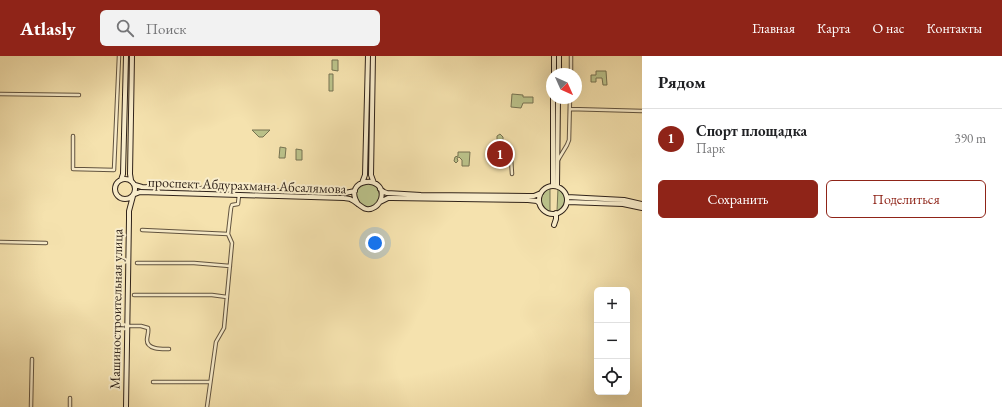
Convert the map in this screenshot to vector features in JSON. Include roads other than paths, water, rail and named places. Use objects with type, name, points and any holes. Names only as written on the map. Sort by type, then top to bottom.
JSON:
[{"type":"street","points":[[73,136],[73,169],[114,170],[119,56]]},
{"type":"street","points":[[121,180],[123,176],[126,56]]},
{"type":"street","points":[[131,180],[121,180],[116,184],[115,191],[118,197],[124,200],[130,199],[134,195],[136,188],[131,180],[130,174],[132,56]]},
{"type":"street","points":[[368,56],[365,175],[361,183],[356,188],[354,196],[361,207],[366,209],[374,208],[380,202],[388,198],[528,200],[539,203],[545,210],[554,214],[561,212],[565,207],[567,200],[566,193],[561,188],[555,186],[547,187],[541,193],[534,196],[415,195],[387,193],[380,189],[374,183],[371,175],[373,56]]},
{"type":"street","points":[[554,56],[554,68]]},
{"type":"street","points":[[559,56],[559,68]]},
{"type":"street","points":[[571,56],[571,68]]},
{"type":"street","points":[[0,94],[79,95]]},
{"type":"street","points":[[553,104],[555,186]]},
{"type":"street","points":[[555,186],[558,160],[558,104]]},
{"type":"street","points":[[558,160],[569,141],[570,104]]},
{"type":"street","points":[[570,109],[642,111]]},
{"type":"street","points":[[511,158],[512,174]]},
{"type":"street","points":[[361,183],[368,181],[374,183]]},
{"type":"street","name":"проспект Абдурахмана Абсалямова","points":[[135,185],[142,187],[333,193],[355,191]]},
{"type":"street","points":[[380,189],[380,202]]},
{"type":"street","name":"проспект Абдурахмана Абсалямова","points":[[134,195],[140,192],[344,198],[350,199],[358,204]]},
{"type":"street","points":[[539,203],[541,193]]},
{"type":"street","name":"Машиностроительная улица","points":[[126,407],[129,211],[134,195]]},
{"type":"street","points":[[207,407],[216,342],[224,328],[232,243],[228,234],[231,208],[232,205],[238,204],[239,195]]},
{"type":"street","name":"Машиностроительная улица","points":[[124,200],[129,211]]},
{"type":"street","points":[[567,200],[624,200],[642,204]]},
{"type":"street","points":[[567,200],[617,203],[642,208]]},
{"type":"street","points":[[142,230],[228,234]]},
{"type":"street","points":[[0,242],[46,243]]},
{"type":"street","points":[[137,263],[194,263],[230,266]]},
{"type":"street","points":[[134,295],[212,295],[227,297]]},
{"type":"street","points":[[127,326],[141,326],[148,328],[147,340],[150,346],[169,349]]},
{"type":"street","points":[[31,407],[32,359]]},
{"type":"street","points":[[153,382],[210,382]]},
{"type":"street","points":[[70,398],[70,407]]},
{"type":"place","name":"Спорт площадка","points":[[500,154]]}]
